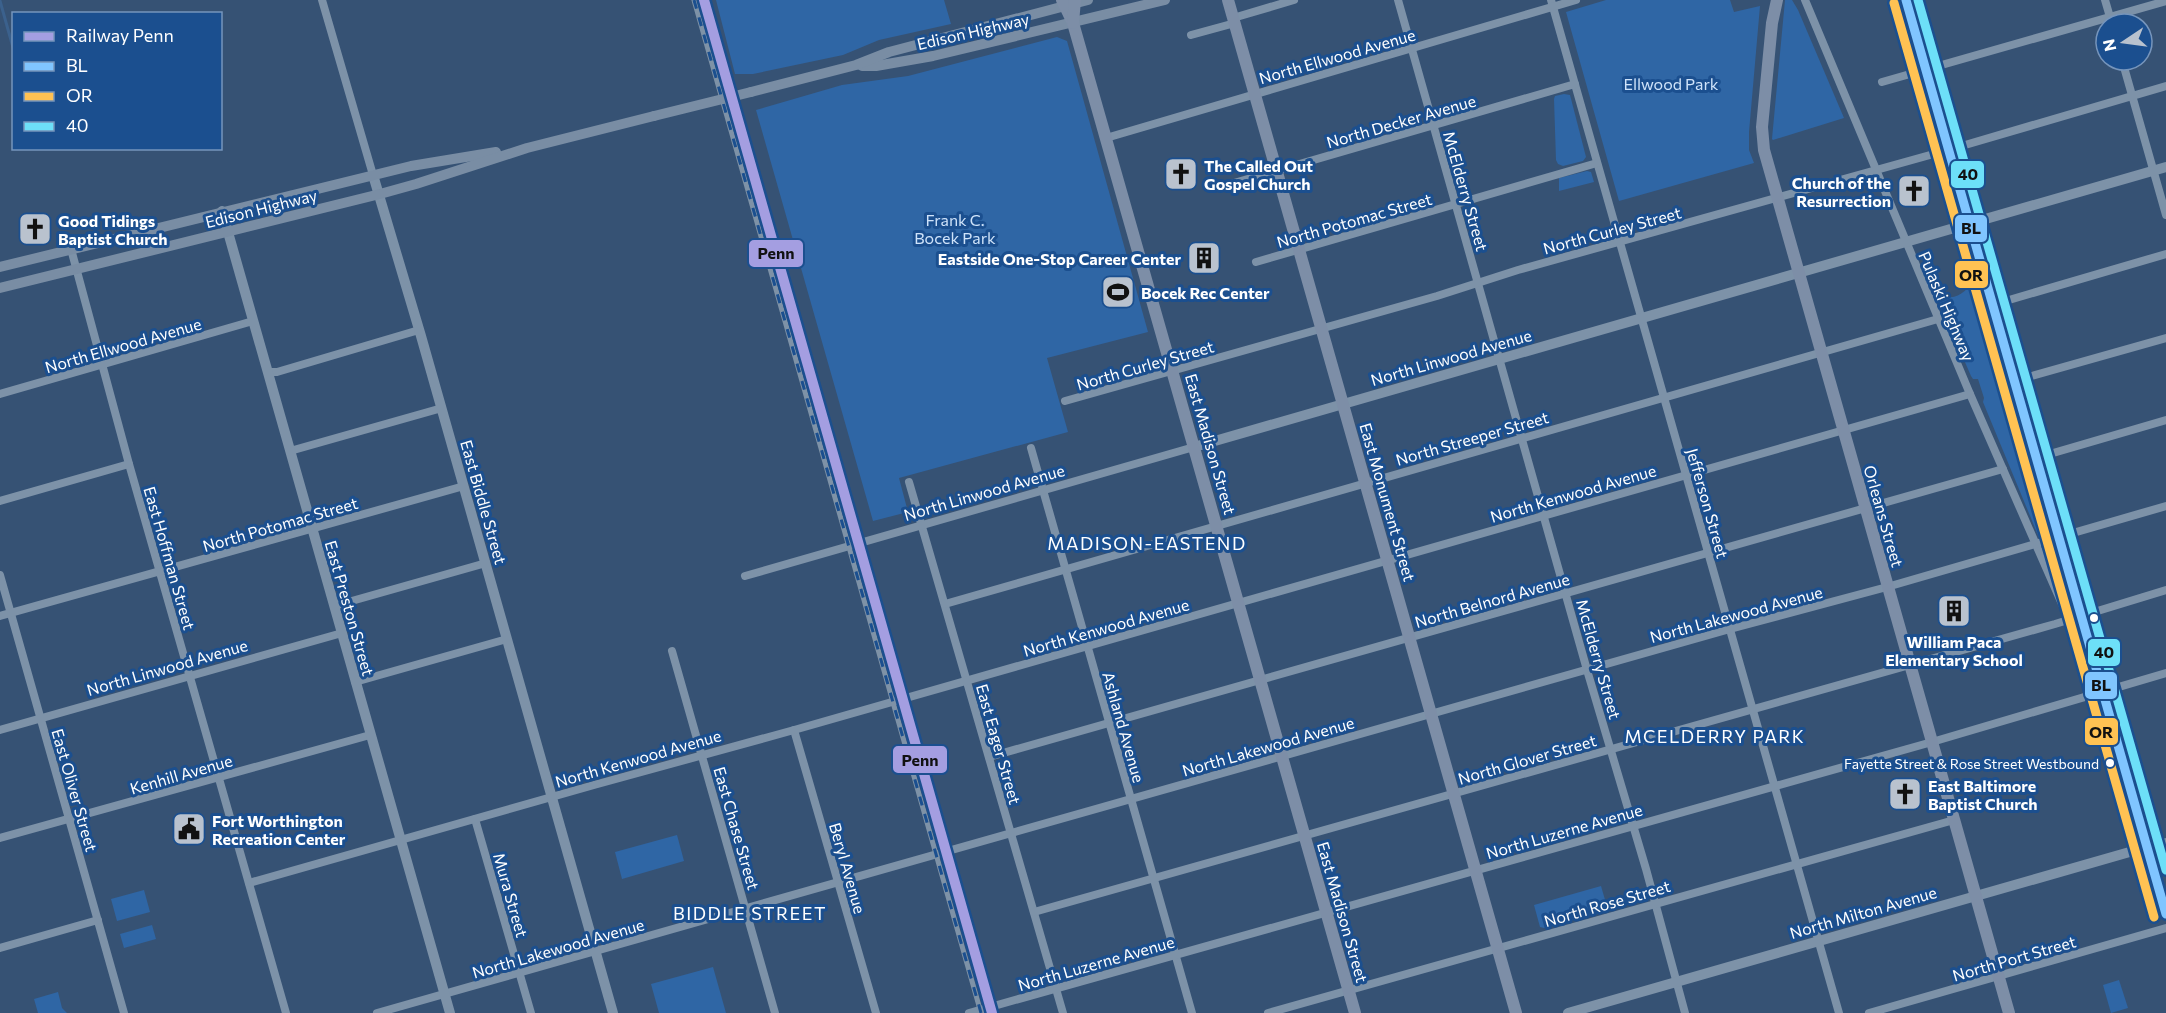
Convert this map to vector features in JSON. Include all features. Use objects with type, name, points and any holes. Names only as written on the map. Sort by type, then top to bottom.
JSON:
[{"type":"main road","name":"Edison Highway","points":[[0,288],[380,194],[527,148],[839,70],[889,52],[1069,2],[1088,0]]},
{"type":"main road","name":"Edison Highway","points":[[856,65],[876,66],[933,57],[1165,0]]},
{"type":"main road","name":"East Monument Street","points":[[1228,0],[1516,1013]]},
{"type":"main road","name":"Orleans Street","points":[[1770,0],[1772,23]]},
{"type":"main road","name":"Orleans Street","points":[[1777,0],[1772,23],[1762,138],[1776,197],[2009,1013]]},
{"type":"main road","points":[[1906,0],[2166,914]]},
{"type":"main road","name":"East Madison Street","points":[[1069,2],[1073,23],[1355,1013]]},
{"type":"main road","name":"Edison Highway","points":[[0,267],[411,166],[527,148]]},
{"type":"street","name":"East Biddle Street","points":[[322,0],[442,408],[613,1013]]},
{"type":"street","points":[[1191,35],[1293,0]]},
{"type":"street","name":"McElderry Street","points":[[1398,0],[1587,670],[1656,904],[1685,1013]]},
{"type":"street","name":"North Ellwood Avenue","points":[[1106,138],[1412,48],[1552,3],[1576,0]]},
{"type":"street","name":"Pulaski Highway","points":[[1805,0],[1938,319],[2069,620]]},
{"type":"street","points":[[2134,12],[2166,1]]},
{"type":"street","name":"Jefferson Street","points":[[1552,3],[1839,1013]]},
{"type":"street","points":[[1882,82],[2094,25]]},
{"type":"street","points":[[2125,72],[2166,215]]},
{"type":"street","name":"North Decker Avenue","points":[[1234,183],[1575,84]]},
{"type":"street","name":"North Curley Street","points":[[1065,401],[2166,86]]},
{"type":"street","name":"North Potomac Street","points":[[1256,262],[1597,163]]},
{"type":"street","name":"North Linwood Avenue","points":[[745,576],[2166,168]]},
{"type":"street","name":"East Preston Street","points":[[222,211],[450,1013]]},
{"type":"street","name":"East Hoffman Street","points":[[71,249],[129,464],[286,1013]]},
{"type":"street","points":[[1992,305],[2166,254]]},
{"type":"street","name":"North Streeper Street","points":[[945,604],[1938,319]]},
{"type":"street","name":"North Ellwood Avenue","points":[[0,394],[253,321]]},
{"type":"street","points":[[268,372],[277,372],[419,330]]},
{"type":"street","points":[[2014,381],[2166,338]]},
{"type":"street","name":"North Kenwood Avenue","points":[[249,883],[551,796],[967,681],[1970,394]]},
{"type":"street","points":[[290,451],[442,408]]},
{"type":"street","points":[[2036,458],[2166,420]]},
{"type":"street","name":"Ashland Avenue","points":[[1031,448],[1192,1013]]},
{"type":"street","points":[[0,501],[129,464]]},
{"type":"street","name":"North Belnord Avenue","points":[[989,757],[2003,469]]},
{"type":"street","name":"East Eager Street","points":[[909,482],[1063,1013]]},
{"type":"street","name":"North Potomac Street","points":[[0,616],[464,486]]},
{"type":"street","name":"North Lakewood Avenue","points":[[377,1013],[1730,629],[1887,587],[2166,506]]},
{"type":"street","points":[[334,606],[486,563]]},
{"type":"street","name":"East Oliver Street","points":[[0,575],[124,1013]]},
{"type":"street","name":"North Glover Street","points":[[1034,912],[2069,620],[2166,590]]},
{"type":"street","name":"North Linwood Avenue","points":[[0,730],[342,633]]},
{"type":"street","points":[[355,682],[507,639]]},
{"type":"street","name":"East Chase Street","points":[[672,651],[775,1013]]},
{"type":"street","name":"North Luzerne Avenue","points":[[969,1013],[2166,674]]},
{"type":"street","name":"Beryl Avenue","points":[[794,730],[876,1013]]},
{"type":"street","name":"Kenhill Avenue","points":[[0,838],[370,735]]},
{"type":"street","name":"Mura Street","points":[[475,819],[531,1013]]},
{"type":"street","name":"North Rose Street","points":[[1268,1013],[1954,820]]},
{"type":"street","name":"North Milton Avenue","points":[[1568,1013],[2166,842]]},
{"type":"street","points":[[0,948],[98,920]]},
{"type":"street","name":"North Port Street","points":[[1869,1013],[2166,928]]},
{"type":"green space","points":[[716,0],[944,0],[951,24],[879,40],[843,55],[753,74],[735,74]]},
{"type":"green space","name":"Ellwood Park","points":[[1606,0],[1730,0],[1734,12],[1760,6],[1749,132],[1749,150],[1754,163],[1619,201],[1566,12]]},
{"type":"green space","points":[[1785,0],[1792,0],[1798,10],[1844,118],[1773,140],[1772,139]]},
{"type":"green space","name":"Frank C. Bocek Park","points":[[1057,37],[1067,41],[1148,332],[1047,358],[1068,432],[899,478],[908,512],[873,521],[756,110],[842,85],[908,76]]},
{"type":"green space","points":[[1570,95],[1586,157],[1583,161],[1563,166],[1556,160],[1554,99],[1555,96]]},
{"type":"green space","points":[[1591,172],[1594,182],[1559,191],[1559,178]]},
{"type":"green space","points":[[1977,279],[2006,395],[2009,397],[2063,584],[2059,586],[1983,402],[1984,398],[1978,379],[1973,379],[1971,376],[1935,293],[1940,292],[1945,296],[1955,297]]},
{"type":"green space","points":[[677,835],[684,861],[622,879],[615,852]]},
{"type":"green space","points":[[1601,886],[1608,910],[1544,928],[1540,927],[1534,905]]},
{"type":"green space","points":[[144,890],[150,912],[117,921],[111,899]]},
{"type":"green space","points":[[152,925],[156,939],[124,948],[120,934]]},
{"type":"green space","points":[[713,967],[726,1013],[659,1013],[651,984]]},
{"type":"green space","points":[[2119,980],[2128,1008],[2111,1013],[2103,985]]},
{"type":"green space","points":[[58,992],[62,1008],[67,1013],[38,1013],[34,999]]},
{"type":"waterway","points":[[0,1],[12,44]]},
{"type":"railway","points":[[694,0],[981,1013]]},
{"type":"rail line","name":"Penn","points":[[704,0],[992,1013]]},
{"type":"transit line","name":"BL","points":[[1906,0],[2166,914]]},
{"type":"transit line","name":"40","points":[[1918,0],[2166,870]]},
{"type":"transit line","name":"OR","points":[[1894,3],[2154,917]]},
{"type":"place","name":"The Called Out Gospel Church","points":[[1181,174]]},
{"type":"place","name":"Church of the Resurrection","points":[[1914,191]]},
{"type":"place","name":"Good Tidings Baptist Church","points":[[35,229]]},
{"type":"place","name":"Eastside One-Stop Career Center","points":[[1204,258]]},
{"type":"place","name":"Bocek Rec Center","points":[[1118,292]]},
{"type":"place","name":"William Paca Elementary School","points":[[1954,611]]},
{"type":"place","name":"Fayette Street & Rose Street Westbound","points":[[2110,763]]},
{"type":"place","name":"East Baltimore Baptist Church","points":[[1905,794]]},
{"type":"place","name":"Fort Worthington Recreation Center","points":[[189,829]]},
{"type":"district","name":"MADISON-EASTEND","points":[[1147,543]]},
{"type":"district","name":"MCELDERRY PARK","points":[[1715,736]]},
{"type":"district","name":"BIDDLE STREET","points":[[750,913]]}]
